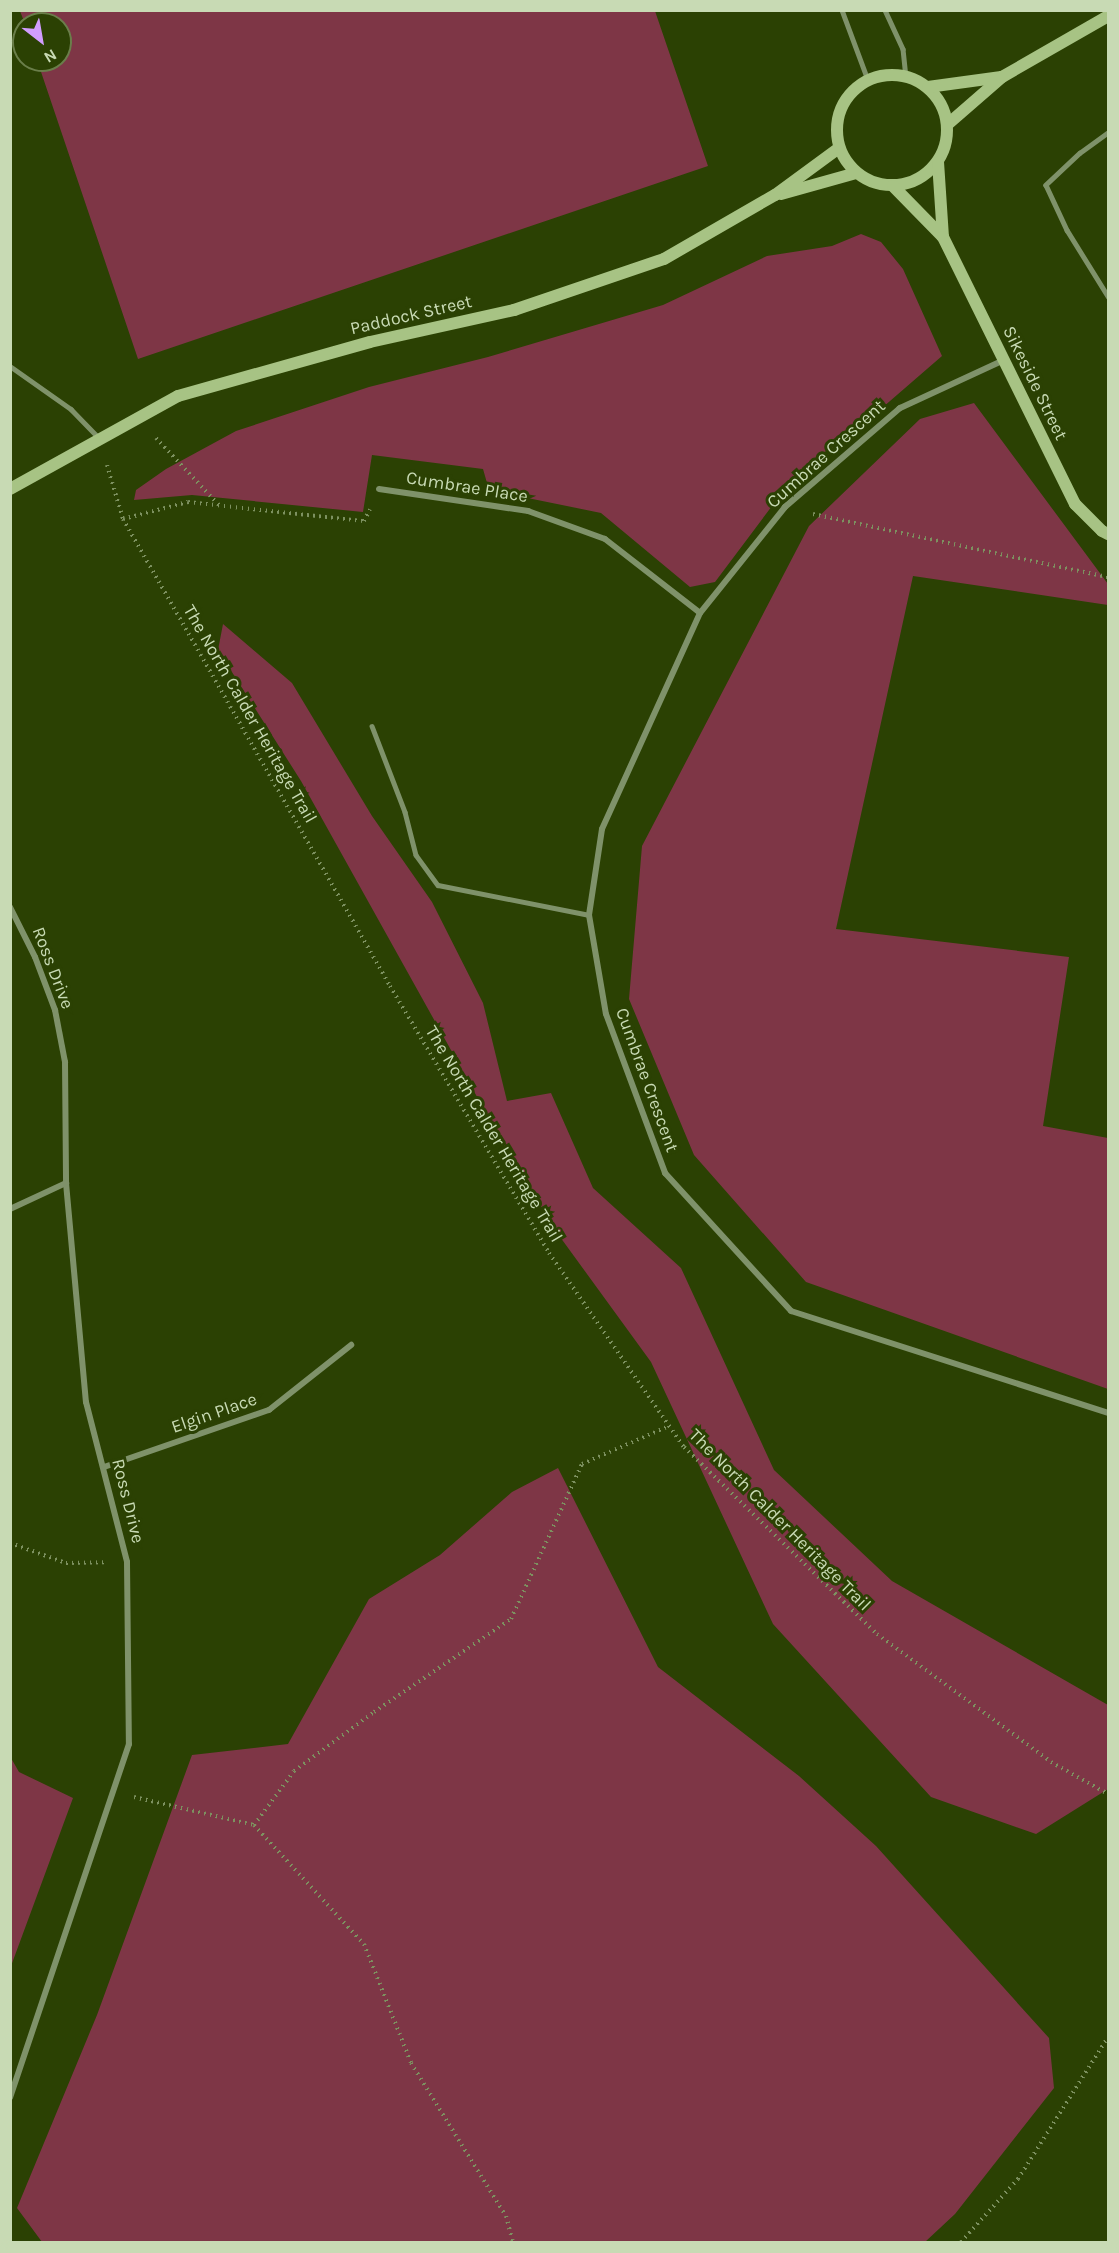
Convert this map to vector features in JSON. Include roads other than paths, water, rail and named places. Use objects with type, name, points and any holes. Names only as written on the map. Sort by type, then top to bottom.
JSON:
[{"type":"street","points":[[948,124],[1002,76],[1108,16]]},
{"type":"street","points":[[886,74],[906,75],[928,87],[942,106],[948,124],[947,141],[938,162],[924,175],[907,184],[893,186],[873,183],[856,173],[839,148],[837,119],[843,101],[856,86],[868,80],[886,74]]},
{"type":"street","points":[[928,87],[1002,76]]},
{"type":"street","name":"Paddock Street","points":[[10,489],[178,396],[370,342],[514,310],[664,260],[775,195],[839,148]]},
{"type":"street","name":"Sikeside Street","points":[[938,162],[943,237]]},
{"type":"street","name":"Paddock Street","points":[[775,195],[856,173]]},
{"type":"street","name":"Sikeside Street","points":[[893,186],[943,237],[1075,504],[1102,531],[1108,534]]},
{"type":"street","name":"Cumbrae Crescent","points":[[1004,360],[900,408],[785,507],[700,613],[602,829],[589,915],[606,1014],[665,1173],[791,1311],[1108,1413]]},
{"type":"street","name":"Cumbrae Place","points":[[379,489],[528,511],[605,538],[700,613]]},
{"type":"street","name":"Ross Drive","points":[[10,907],[35,957],[55,1010],[65,1062],[66,1183],[86,1402],[127,1562],[129,1744],[10,2097]]},
{"type":"street","points":[[10,1209],[66,1183]]},
{"type":"street","name":"Elgin Place","points":[[104,1467],[269,1410],[351,1345]]},
{"type":"lane","points":[[842,10],[868,80]]},
{"type":"lane","points":[[885,10],[903,49],[906,75]]},
{"type":"lane","points":[[1108,134],[1080,153],[1046,185],[1066,230],[1108,296]]},
{"type":"lane","points":[[10,366],[70,410],[99,438]]},
{"type":"lane","points":[[372,726],[405,812],[416,855],[438,885],[589,915]]}]
